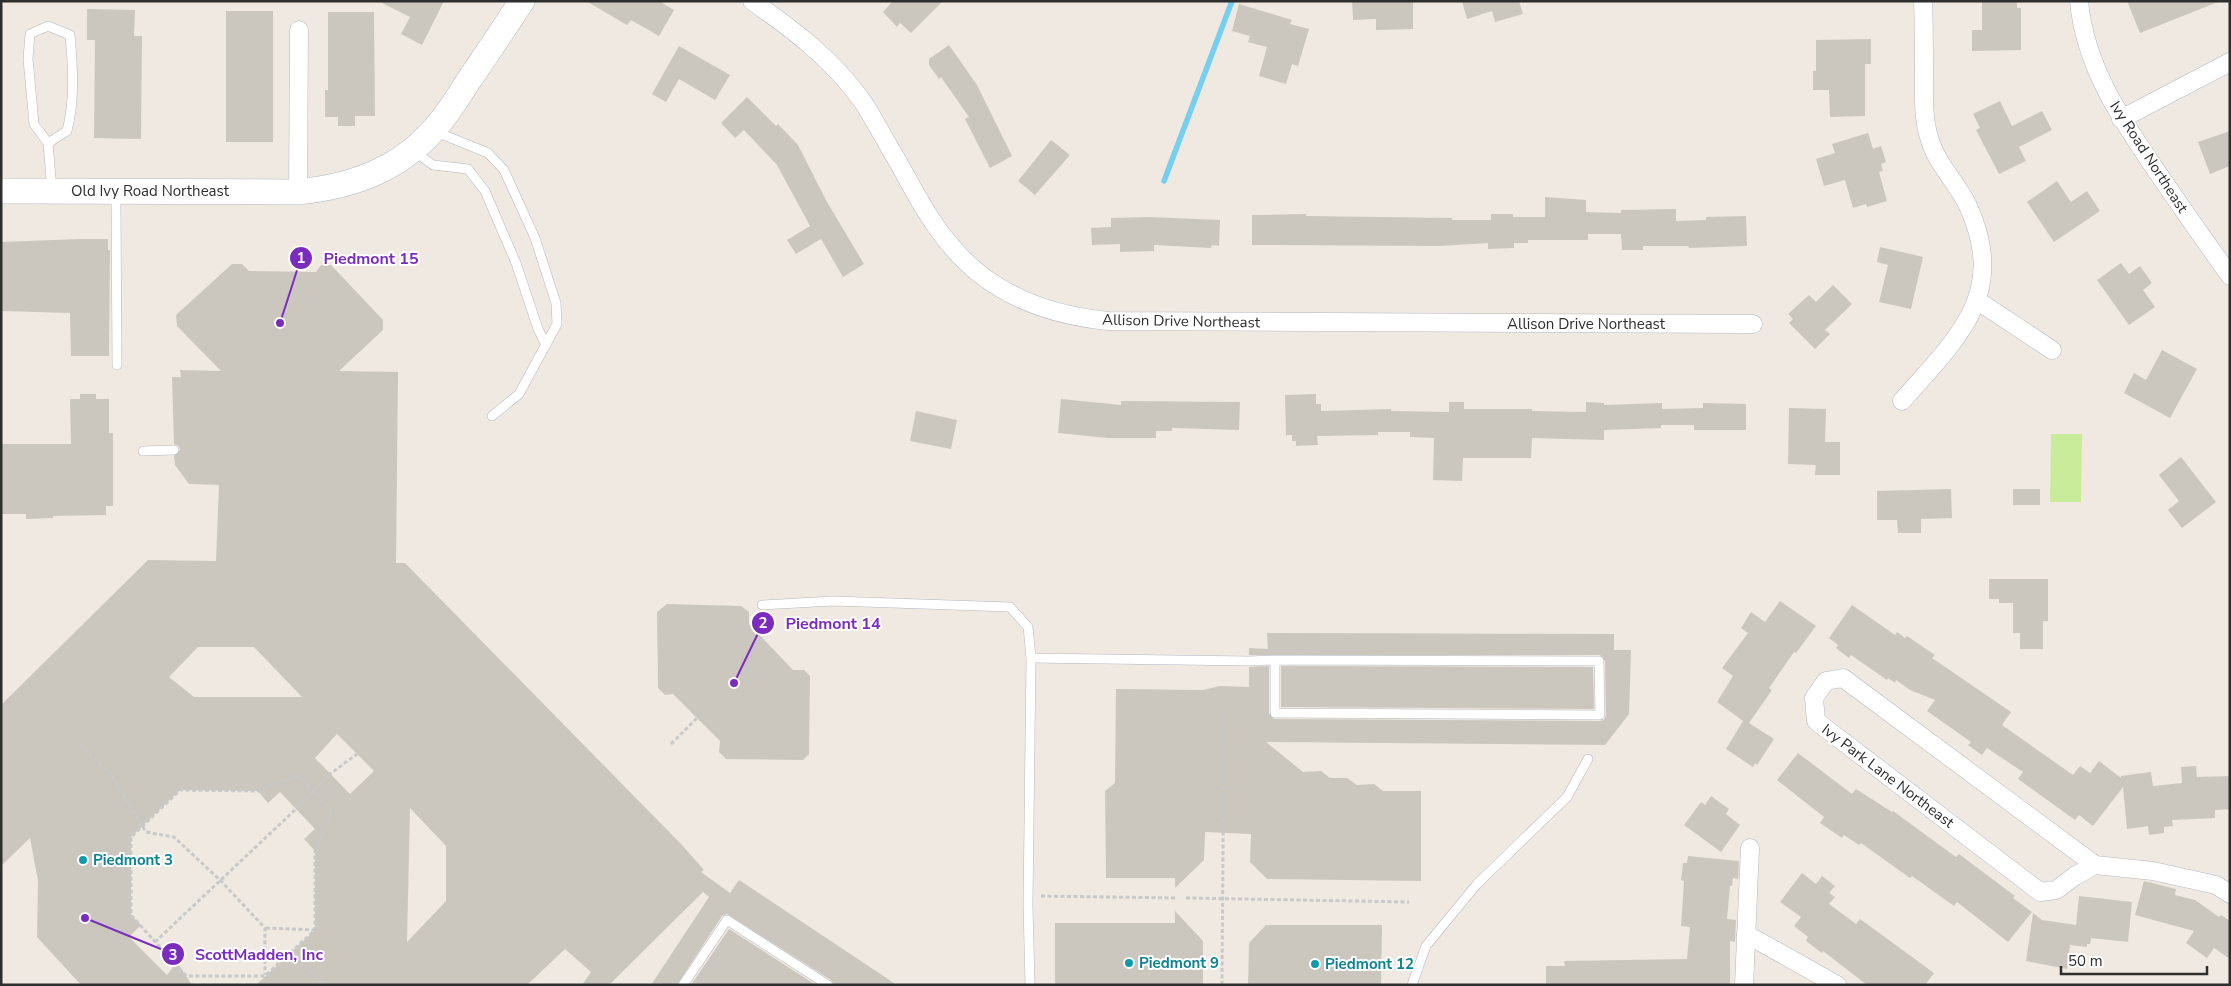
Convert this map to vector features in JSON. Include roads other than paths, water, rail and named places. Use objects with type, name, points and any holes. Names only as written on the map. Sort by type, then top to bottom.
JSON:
[{"type":"street","name":"Old Ivy Road Northeast","points":[[1,191],[298,192],[327,189],[355,182],[381,171],[412,150],[441,122],[522,1]]},
{"type":"street","name":"Allison Drive Northeast","points":[[752,1],[814,48],[840,74],[863,103],[932,220],[952,248],[973,268],[994,284],[1040,308],[1075,317],[1108,321],[1753,324]]},
{"type":"street","points":[[1902,401],[1959,336],[1978,300],[1984,264],[1979,230],[1967,204],[1936,156],[1928,137],[1924,115],[1923,1]]},
{"type":"street","name":"Ivy Road Northeast","points":[[2079,1],[2086,36],[2101,79],[2121,119],[2230,276]]},
{"type":"street","points":[[298,192],[299,30]]},
{"type":"street","points":[[2121,119],[2230,62]]},
{"type":"street","points":[[1978,300],[2052,350]]},
{"type":"street","name":"Ivy Park Lane Northeast","points":[[1843,678],[2095,865],[2075,876],[2056,890],[2040,892],[1816,721],[1814,698],[1826,681],[1843,678]]},
{"type":"street","points":[[1744,985],[1750,848]]},
{"type":"street","points":[[2095,865],[2153,871],[2216,885],[2230,894]]},
{"type":"street","points":[[1746,934],[1837,985]]},
{"type":"lane","points":[[48,143],[67,131],[72,111],[70,35],[48,26],[30,34],[28,59],[34,124],[48,143],[52,191]]},
{"type":"lane","points":[[433,130],[488,153],[504,170],[535,238],[556,303],[557,324],[519,394],[492,416]]},
{"type":"lane","points":[[412,150],[433,164],[468,169],[485,191],[516,263],[538,329],[546,345]]},
{"type":"lane","points":[[117,365],[116,204],[118,190]]},
{"type":"lane","points":[[142,451],[174,450]]},
{"type":"lane","points":[[762,605],[834,601],[1010,607],[1028,627],[1031,658],[1028,896],[1030,985]]},
{"type":"lane","points":[[1031,658],[1599,661],[1600,715],[1275,713],[1275,660]]},
{"type":"lane","points":[[1412,985],[1426,946],[1477,884],[1567,797],[1588,759]]},
{"type":"lane","points":[[683,985],[726,920],[828,985]]},
{"type":"waterway","points":[[1164,181],[1232,1]]},
{"type":"place","name":"Piedmont 15","points":[[280,323]]},
{"type":"place","name":"Piedmont 14","points":[[734,683]]},
{"type":"place","name":"Piedmont 3","points":[[83,860]]},
{"type":"place","name":"ScottMadden, Inc","points":[[85,918]]},
{"type":"place","name":"Piedmont 9","points":[[1129,963]]},
{"type":"place","name":"Piedmont 12","points":[[1315,964]]}]
